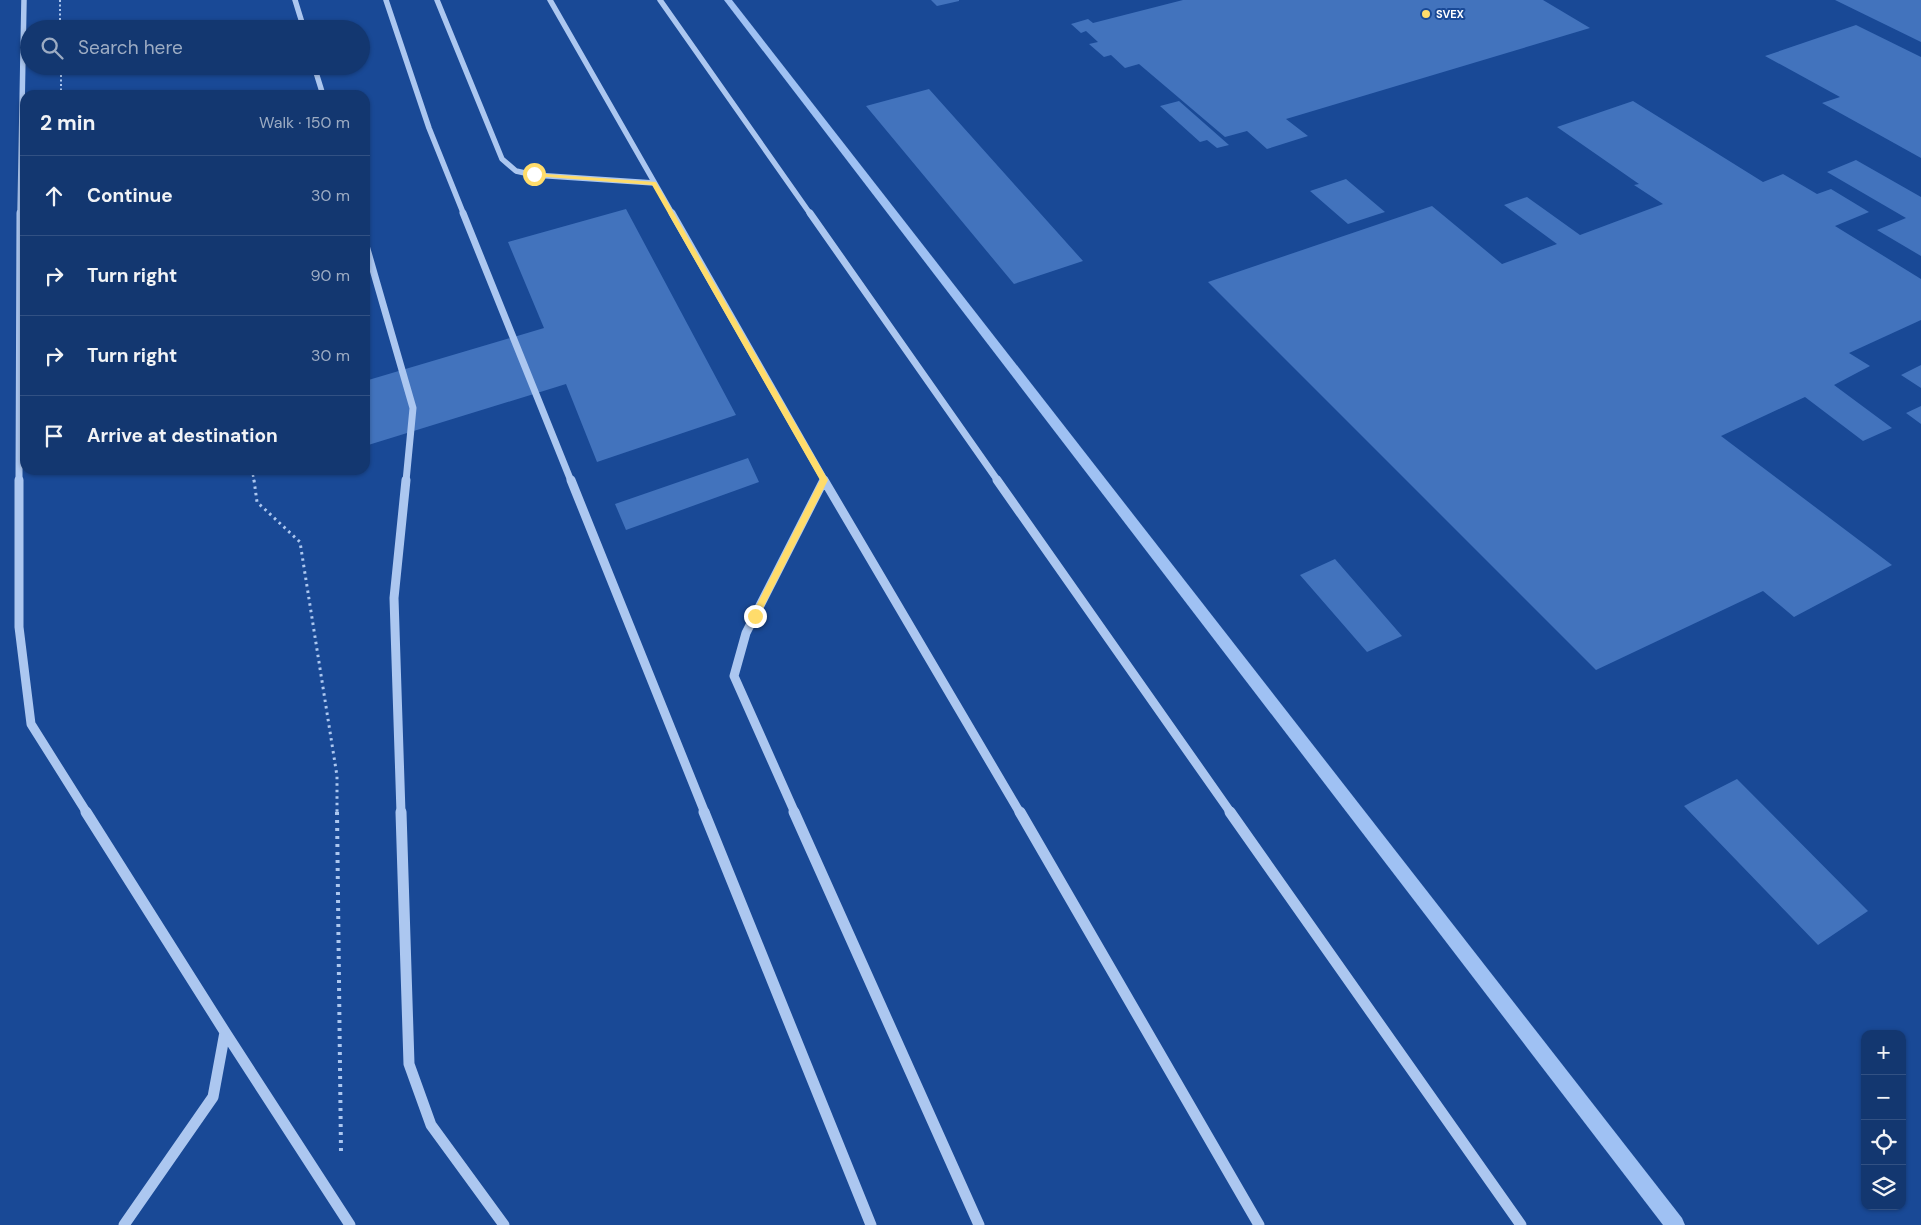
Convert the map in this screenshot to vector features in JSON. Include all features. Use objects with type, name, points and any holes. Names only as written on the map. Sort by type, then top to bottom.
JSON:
[{"type":"lane","points":[[24,0],[26,20]]},
{"type":"lane","points":[[295,0],[301,20]]},
{"type":"lane","points":[[386,0],[429,128],[871,1225]]},
{"type":"lane","points":[[437,0],[502,159],[516,171],[654,183]]},
{"type":"lane","points":[[550,0],[824,480],[956,701],[1259,1225]]},
{"type":"lane","points":[[660,0],[1521,1225]]},
{"type":"lane","points":[[23,90],[24,75]]},
{"type":"lane","points":[[317,75],[321,90]]},
{"type":"lane","points":[[20,191],[19,627],[31,724],[225,1032],[350,1225]]},
{"type":"lane","points":[[370,259],[413,408],[394,598],[409,1064],[431,1125],[504,1225]]},
{"type":"lane","points":[[824,480],[746,633],[734,676],[979,1225]]},
{"type":"lane","points":[[124,1225],[213,1097],[225,1032]]},
{"type":"path","points":[[60,0],[60,20]]},
{"type":"path","points":[[61,75],[61,90]]},
{"type":"path","points":[[253,475],[257,502],[300,542],[337,776],[342,1211]]},
{"type":"building","points":[[931,0],[959,0],[959,1],[937,6]]},
{"type":"building","points":[[1183,0],[1543,0],[1590,28],[1286,119],[1308,136],[1267,149],[1247,131],[1225,137],[1139,64],[1125,68],[1111,55],[1104,57],[1089,44],[1098,42],[1086,31],[1081,33],[1071,24],[1088,19],[1093,23]]},
{"type":"building","points":[[1835,0],[1921,0],[1921,42]]},
{"type":"building","points":[[1856,25],[1921,57],[1921,158],[1822,103],[1840,97],[1765,56]]},
{"type":"building","points":[[929,89],[1083,261],[1014,284],[866,106]]},
{"type":"building","points":[[1179,101],[1229,145],[1217,148],[1207,140],[1200,142],[1160,106]]},
{"type":"building","points":[[1633,101],[1763,182],[1783,174],[1817,194],[1831,189],[1869,212],[1835,226],[1921,279],[1921,320],[1849,353],[1870,366],[1834,385],[1892,428],[1863,441],[1805,397],[1721,436],[1892,565],[1794,617],[1763,591],[1596,670],[1208,282],[1432,206],[1502,264],[1557,244],[1504,205],[1527,197],[1580,235],[1663,204],[1634,185],[1639,184],[1557,127]]},
{"type":"building","points":[[1856,160],[1921,197],[1921,256],[1877,230],[1906,218],[1827,172]]},
{"type":"building","points":[[1346,179],[1385,212],[1348,224],[1310,191]]},
{"type":"building","points":[[626,209],[736,415],[597,462],[566,384],[370,444],[370,380],[544,328],[508,242]]},
{"type":"building","points":[[1921,365],[1921,388],[1901,375]]},
{"type":"building","points":[[1921,406],[1921,424],[1906,413]]},
{"type":"building","points":[[748,458],[759,482],[626,530],[615,504]]},
{"type":"building","points":[[1335,559],[1402,636],[1367,652],[1300,575]]},
{"type":"building","points":[[1737,779],[1868,911],[1818,945],[1684,806]]},
{"type":"waterway","points":[[728,0],[1675,1225]]},
{"type":"place","name":"SVEX","points":[[1426,14]]},
{"type":"route","points":[[534,174],[654,183],[824,480],[755,616]]}]
